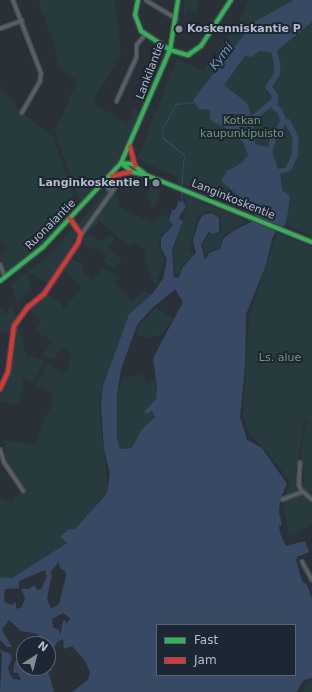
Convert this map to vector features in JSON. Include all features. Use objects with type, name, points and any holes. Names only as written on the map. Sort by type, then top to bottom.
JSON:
[{"type":"street","points":[[13,0],[22,20],[41,76],[22,112]]},
{"type":"street","points":[[138,0],[135,15],[145,34],[170,50],[188,55],[196,51],[221,19],[231,0]]},
{"type":"street","points":[[146,0],[176,18]]},
{"type":"street","name":"Lankilantie","points":[[121,163],[130,146],[170,50],[178,0]]},
{"type":"street","points":[[0,28],[22,20]]},
{"type":"street","points":[[116,102],[136,57],[136,45],[145,34]]},
{"type":"street","points":[[130,146],[132,160],[137,168]]},
{"type":"street","name":"Langinkoskentie","points":[[121,163],[129,163],[146,175]]},
{"type":"street","name":"Langinkoskentie","points":[[121,163],[132,172],[146,175],[312,242]]},
{"type":"street","name":"Ruonalantie","points":[[0,281],[32,257],[111,176],[121,163]]},
{"type":"street","points":[[111,176],[132,172]]},
{"type":"street","points":[[104,183],[111,190]]},
{"type":"street","points":[[0,389],[8,372],[12,330],[28,307],[44,294],[70,257],[81,234],[111,190],[114,188]]},
{"type":"street","points":[[70,219],[81,234]]},
{"type":"street","points":[[0,264],[5,278]]},
{"type":"street","points":[[0,449],[4,462],[23,490]]},
{"type":"street","points":[[300,462],[299,484],[303,491],[312,499]]},
{"type":"street","points":[[282,499],[303,491]]},
{"type":"street","points":[[302,561],[312,580]]},
{"type":"green space","points":[[38,0],[115,0],[121,54],[92,102],[127,124],[135,108],[140,116],[114,167],[81,204],[55,132],[77,81],[58,68],[54,44]]},
{"type":"green space","points":[[184,0],[198,0],[197,12],[189,9],[184,16]]},
{"type":"green space","name":"Kotkan kaupunkipuisto","points":[[249,0],[312,0],[312,236],[178,182],[178,177],[137,159],[177,59],[203,71],[239,21]]},
{"type":"green space","points":[[0,86],[18,109],[53,137],[77,208],[35,252],[7,275],[0,261],[0,254],[8,250],[0,240]]},
{"type":"green space","points":[[141,180],[160,187],[158,199],[153,208],[149,206],[150,200],[146,198],[150,187],[142,183]]},
{"type":"green space","points":[[107,190],[117,196],[120,207],[132,214],[153,223],[166,214],[168,217],[171,225],[160,235],[159,245],[164,261],[156,286],[144,262],[147,251],[135,243],[128,246],[100,221],[90,231],[86,231],[77,225]]},
{"type":"green space","points":[[184,195],[247,221],[228,232],[222,238],[219,248],[206,253],[202,245],[209,234],[220,233],[221,228],[220,216],[211,211],[203,212],[197,219],[189,250],[193,257],[182,265],[178,276],[175,275],[173,253],[187,206]]},
{"type":"green space","points":[[74,227],[78,234],[60,268],[48,283],[28,272],[30,288],[22,300],[16,302],[11,284],[48,256]]},
{"type":"green space","name":"Ls. alue","points":[[277,233],[312,247],[312,525],[289,536],[283,505],[290,481],[263,447],[250,435],[243,417],[249,317]],"holes":[[[305,418],[308,418],[301,452],[305,488],[297,466]]]},
{"type":"green space","points":[[90,235],[99,241],[113,235],[114,241],[108,248],[122,258],[114,269],[103,260],[107,256],[95,247],[89,249],[82,240],[85,236]]},
{"type":"green space","points":[[71,260],[83,264],[83,271],[93,279],[103,269],[120,278],[114,282],[132,301],[144,292],[152,294],[129,314],[103,386],[99,405],[108,490],[76,528],[69,529],[60,537],[67,543],[12,578],[0,577],[0,497],[12,503],[23,485],[7,462],[4,440],[36,445],[44,419],[54,402],[51,393],[36,385],[47,364],[62,372],[67,371],[72,353],[62,347],[53,359],[42,356],[52,341],[36,331],[41,321],[30,310],[47,294],[61,303],[63,311],[82,286],[64,271]]},
{"type":"green space","points":[[12,304],[27,359],[30,356],[44,361],[32,383],[21,377],[23,389],[18,399],[22,402],[18,405],[0,401],[0,392],[11,372],[14,333],[0,331],[0,310],[2,308],[5,315]]},
{"type":"green space","points":[[156,307],[173,319],[161,335],[148,338],[136,335],[139,326]]},
{"type":"green space","points":[[142,374],[147,384],[156,380],[156,399],[152,410],[155,417],[141,430],[132,448],[120,449],[117,439],[117,394],[123,378]]},
{"type":"green space","points":[[312,680],[312,692],[302,692],[304,686]]},
{"type":"water","points":[[294,0],[312,0],[312,22],[274,53],[259,51],[252,57],[245,56],[224,85],[248,104],[251,117],[256,116],[253,121],[255,144],[271,148],[278,169],[288,167],[289,171],[280,174],[282,190],[290,196],[287,218],[284,226],[276,231],[272,239],[266,265],[246,314],[245,367],[240,417],[247,440],[262,448],[287,484],[280,499],[279,512],[282,524],[279,526],[280,533],[286,546],[305,541],[309,552],[297,557],[296,560],[302,581],[307,585],[312,598],[312,678],[304,680],[296,692],[72,692],[88,680],[90,672],[85,661],[72,646],[64,649],[63,639],[56,644],[56,636],[38,636],[38,634],[21,631],[9,620],[2,630],[12,647],[7,647],[0,640],[0,577],[12,578],[67,543],[60,537],[69,529],[75,529],[107,493],[110,474],[104,449],[101,405],[103,386],[129,314],[152,294],[163,279],[167,259],[161,248],[161,238],[173,225],[169,220],[172,210],[175,210],[179,201],[184,203],[186,207],[180,215],[179,219],[183,221],[172,250],[174,277],[179,278],[182,268],[196,253],[193,240],[199,221],[203,215],[212,213],[219,218],[219,232],[211,234],[209,231],[201,245],[205,260],[209,253],[220,249],[223,239],[233,231],[251,222],[255,213],[250,206],[221,181],[227,171],[242,163],[247,156],[249,157],[243,142],[234,136],[234,132],[213,122],[210,118],[210,110],[199,109],[193,100],[254,22]],"holes":[[[175,289],[183,302],[153,358],[157,387],[156,399],[144,412],[146,414],[152,411],[155,417],[141,430],[132,448],[120,449],[117,439],[117,394],[121,369],[137,325],[151,309]],[[59,562],[60,568],[66,572],[66,576],[59,604],[51,609],[47,598],[52,575],[50,572]],[[45,570],[47,576],[41,589],[38,590],[34,585],[29,589],[21,589],[25,598],[22,607],[16,609],[16,602],[11,605],[4,601],[5,589],[19,588],[19,581]],[[63,613],[70,618],[67,624],[65,620],[63,621],[60,636],[59,630],[53,627],[52,619]]]},
{"type":"water","points":[[0,650],[9,653],[12,658],[8,668],[10,675],[13,679],[21,680],[19,676],[49,676],[54,692],[0,692],[2,655]]},
{"type":"water","points":[[16,661],[16,673],[13,672]]},
{"type":"pier","points":[[252,214],[285,228],[278,232],[250,221]]},
{"type":"waterway","points":[[273,47],[278,64],[277,75],[269,87],[275,95],[275,107],[280,111],[284,121],[288,122],[296,138],[295,156],[289,169]]},
{"type":"waterway","points":[[256,116],[275,100]]},
{"type":"waterway","points":[[181,188],[184,155],[163,138],[162,129],[176,104],[195,102]]},
{"type":"waterway","points":[[271,148],[274,135],[284,121]]},
{"type":"waterway","points":[[181,191],[182,202]]},
{"type":"traffic: fast","points":[[138,0],[135,15],[141,31],[170,50],[188,55],[201,46],[231,0]]},
{"type":"traffic: fast","points":[[0,281],[43,247],[121,163],[170,50],[178,0]]},
{"type":"traffic: fast","points":[[121,163],[132,172],[146,175],[312,242]]},
{"type":"traffic: fast","points":[[121,163],[132,164],[145,174]]},
{"type":"traffic: jam","points":[[130,147],[135,166]]},
{"type":"traffic: jam","points":[[112,176],[131,172]]},
{"type":"traffic: jam","points":[[0,389],[8,372],[14,326],[28,307],[44,294],[78,243],[81,234],[70,219]]},
{"type":"place","name":"Koskenniskantie P","points":[[179,29]]},
{"type":"place","name":"Langinkoskentie I","points":[[156,183]]},
{"type":"water label","name":"Kymi","points":[[222,57]]}]
